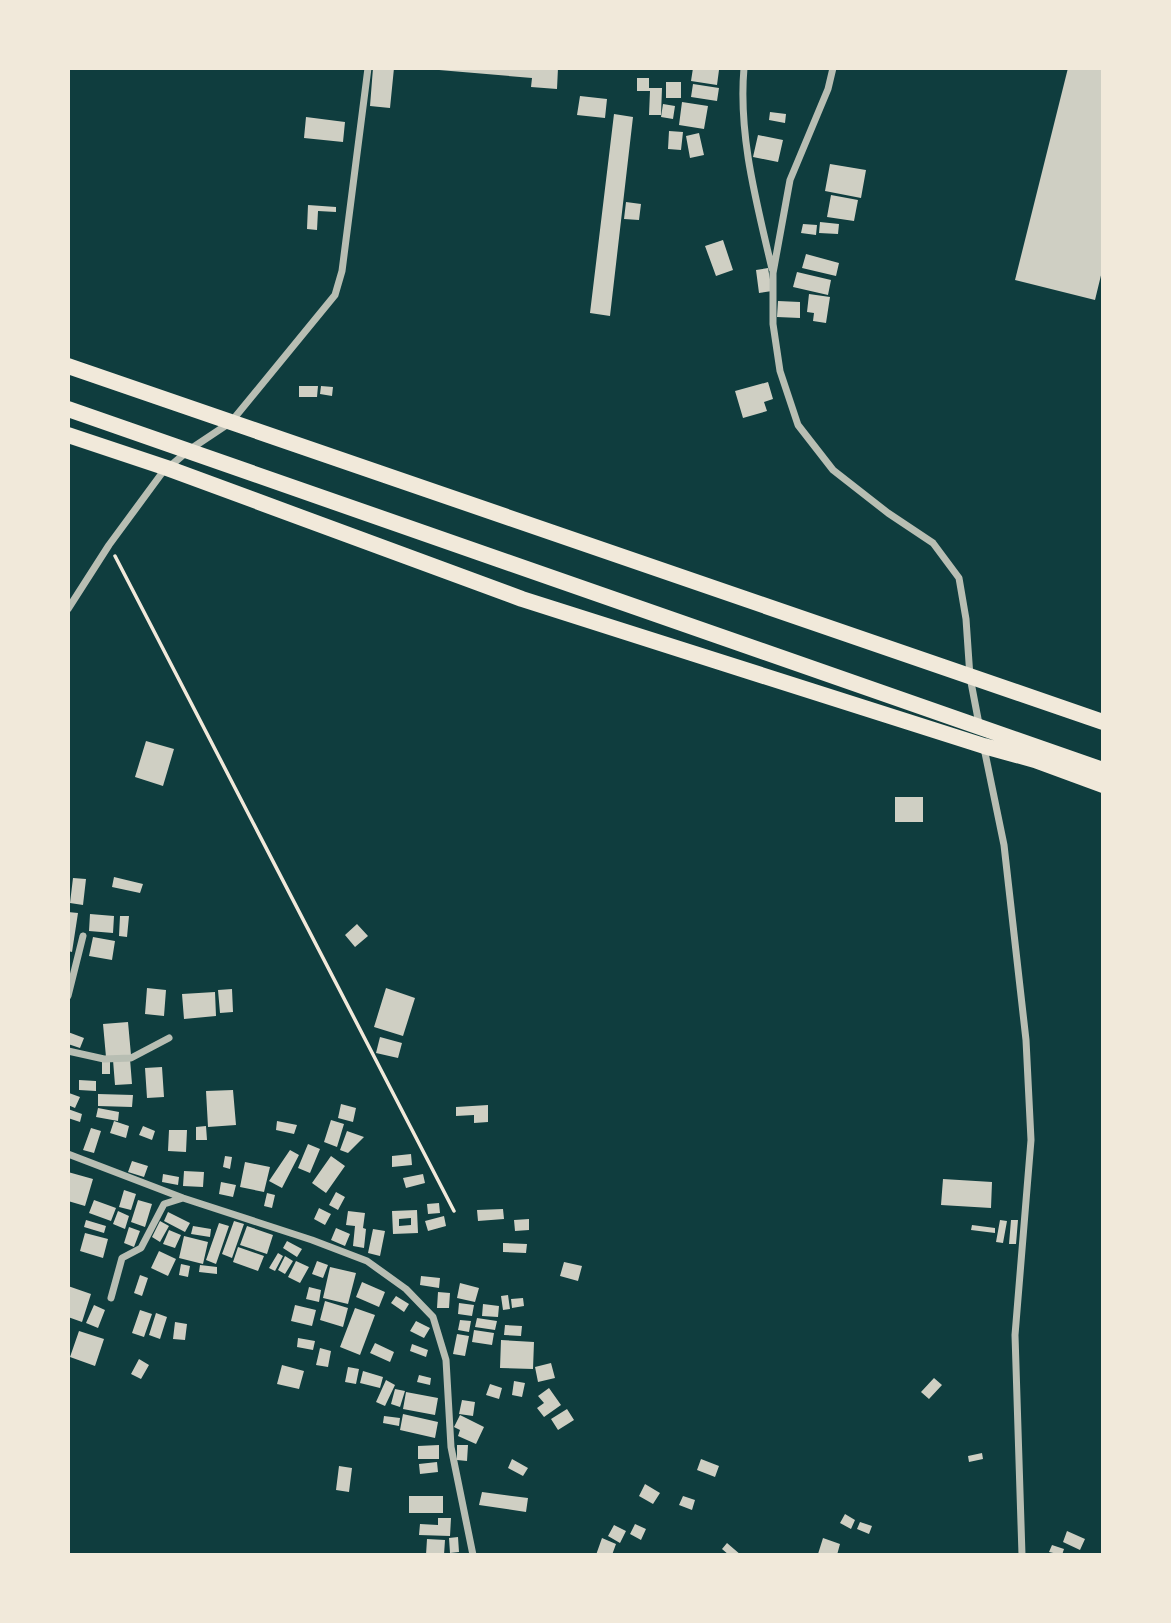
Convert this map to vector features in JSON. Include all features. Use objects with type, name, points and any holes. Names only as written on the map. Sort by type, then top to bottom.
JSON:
[{"type":"highway","points":[[68,366],[1103,722]]},
{"type":"highway","points":[[68,409],[1103,770]]},
{"type":"highway","points":[[68,435],[167,468],[522,599],[1035,760],[1103,785]]},
{"type":"street","points":[[68,609],[109,545],[167,468],[231,422],[335,295],[342,271],[368,68]]},
{"type":"street","points":[[744,68],[741,97],[753,184],[773,273]]},
{"type":"street","points":[[833,68],[828,89],[790,180],[773,273],[773,324],[780,371],[798,425],[833,470],[888,513],[933,543],[959,578],[970,677],[979,725]]},
{"type":"street","points":[[984,746],[1004,845],[1026,1040],[1031,1140],[1015,1335],[1022,1555]]},
{"type":"street","points":[[68,996],[82,936]]},
{"type":"street","points":[[68,1051],[104,1059],[131,1058],[169,1038]]},
{"type":"street","points":[[68,1154],[183,1198],[367,1261],[406,1289],[433,1317],[446,1360],[451,1447],[472,1555]]},
{"type":"street","points":[[111,1298],[122,1258],[141,1248],[164,1204],[183,1198]]},
{"type":"path","points":[[109,545],[454,1212]]},
{"type":"path","points":[[551,1555],[569,1555]]},
{"type":"building","points":[[373,68],[394,68],[390,108],[370,106]]},
{"type":"building","points":[[439,68],[558,68],[557,89],[531,87],[532,78]]},
{"type":"building","points":[[693,68],[719,70],[717,85],[691,81]]},
{"type":"building","points":[[1068,68],[1103,68],[1103,267],[1095,300],[1015,280]]},
{"type":"building","points":[[637,78],[649,78],[649,88],[662,88],[661,115],[649,115],[650,91],[637,91]]},
{"type":"building","points":[[666,82],[681,82],[681,98],[666,98]]},
{"type":"building","points":[[693,84],[719,88],[717,101],[691,97]]},
{"type":"building","points":[[580,96],[607,99],[605,118],[577,115]]},
{"type":"building","points":[[682,102],[708,106],[704,129],[679,125]]},
{"type":"building","points":[[663,104],[675,106],[673,119],[661,117]]},
{"type":"building","points":[[770,112],[786,114],[785,123],[769,120]]},
{"type":"building","points":[[614,114],[633,117],[610,316],[590,313]]},
{"type":"building","points":[[306,117],[345,122],[343,142],[304,138]]},
{"type":"building","points":[[669,131],[683,132],[681,150],[668,149]]},
{"type":"building","points":[[699,133],[704,155],[690,158],[686,136]]},
{"type":"building","points":[[758,135],[783,140],[778,162],[753,157]]},
{"type":"building","points":[[830,164],[866,170],[861,198],[825,191]]},
{"type":"building","points":[[831,195],[858,200],[854,221],[827,217]]},
{"type":"building","points":[[626,202],[641,204],[639,220],[624,219]]},
{"type":"building","points":[[308,205],[336,207],[336,212],[318,211],[317,230],[307,229]]},
{"type":"building","points":[[820,222],[839,224],[838,234],[819,233]]},
{"type":"building","points":[[803,224],[817,225],[816,235],[801,233]]},
{"type":"building","points":[[723,240],[733,270],[716,276],[705,246]]},
{"type":"building","points":[[806,254],[839,263],[836,276],[802,268]]},
{"type":"building","points":[[768,268],[772,291],[759,293],[756,270]]},
{"type":"building","points":[[797,272],[831,280],[828,295],[793,287]]},
{"type":"building","points":[[809,294],[830,297],[826,323],[813,321],[814,313],[807,312]]},
{"type":"building","points":[[778,301],[800,302],[800,318],[777,317]]},
{"type":"building","points":[[768,382],[773,399],[764,402],[767,411],[743,418],[735,391]]},
{"type":"building","points":[[299,386],[318,386],[317,397],[299,397]]},
{"type":"building","points":[[321,386],[333,387],[332,396],[320,394]]},
{"type":"building","points":[[146,741],[174,749],[163,786],[135,777]]},
{"type":"building","points":[[895,797],[923,797],[923,822],[895,822]]},
{"type":"building","points":[[114,877],[143,884],[140,893],[112,887]]},
{"type":"building","points":[[73,878],[86,879],[83,905],[70,903]]},
{"type":"building","points":[[68,912],[78,913],[72,952],[68,951]]},
{"type":"building","points":[[90,914],[114,916],[113,933],[89,931]]},
{"type":"building","points":[[120,916],[129,916],[127,937],[119,936]]},
{"type":"building","points":[[357,924],[368,936],[355,947],[345,935]]},
{"type":"building","points":[[93,937],[115,941],[112,960],[89,956]]},
{"type":"building","points":[[147,988],[166,990],[164,1016],[145,1014]]},
{"type":"building","points":[[386,988],[415,998],[403,1036],[374,1027]]},
{"type":"building","points":[[232,989],[233,1012],[220,1013],[218,990]]},
{"type":"building","points":[[215,992],[216,1016],[184,1019],[182,994]]},
{"type":"building","points":[[128,1022],[131,1055],[106,1057],[103,1024]]},
{"type":"building","points":[[68,1032],[84,1038],[80,1048],[68,1044]]},
{"type":"building","points":[[380,1037],[402,1043],[398,1058],[376,1053]]},
{"type":"building","points":[[130,1059],[132,1084],[115,1085],[113,1060]]},
{"type":"building","points":[[102,1062],[110,1062],[110,1074],[102,1074]]},
{"type":"building","points":[[162,1067],[164,1097],[147,1098],[145,1068]]},
{"type":"building","points":[[79,1080],[96,1081],[96,1091],[79,1090]]},
{"type":"building","points":[[233,1090],[236,1125],[208,1127],[206,1091]]},
{"type":"building","points":[[69,1093],[80,1097],[75,1108],[68,1105]]},
{"type":"building","points":[[98,1094],[133,1095],[132,1107],[98,1106]]},
{"type":"building","points":[[341,1104],[356,1108],[353,1122],[338,1118]]},
{"type":"building","points":[[488,1105],[488,1122],[474,1123],[474,1115],[456,1116],[456,1107]]},
{"type":"building","points":[[98,1108],[119,1112],[118,1121],[96,1117]]},
{"type":"building","points":[[68,1109],[82,1114],[80,1122],[68,1118]]},
{"type":"building","points":[[331,1120],[344,1124],[337,1147],[324,1142]]},
{"type":"building","points":[[114,1121],[129,1126],[126,1138],[110,1133]]},
{"type":"building","points":[[277,1121],[297,1125],[294,1134],[276,1130]]},
{"type":"building","points":[[143,1126],[155,1131],[152,1140],[139,1135]]},
{"type":"building","points":[[206,1126],[207,1140],[196,1140],[196,1127]]},
{"type":"building","points":[[91,1128],[101,1131],[94,1153],[83,1150]]},
{"type":"building","points":[[169,1130],[187,1130],[186,1152],[168,1151]]},
{"type":"building","points":[[347,1131],[364,1137],[348,1153],[340,1150]]},
{"type":"building","points":[[308,1144],[320,1149],[310,1173],[298,1168]]},
{"type":"building","points":[[290,1150],[299,1155],[282,1188],[269,1181]]},
{"type":"building","points":[[411,1154],[412,1165],[392,1167],[392,1156]]},
{"type":"building","points":[[225,1156],[232,1157],[230,1169],[223,1167]]},
{"type":"building","points":[[331,1156],[345,1166],[326,1193],[312,1183]]},
{"type":"building","points":[[132,1161],[148,1166],[144,1177],[128,1172]]},
{"type":"building","points":[[245,1162],[270,1167],[264,1192],[240,1187]]},
{"type":"building","points":[[184,1171],[204,1172],[203,1187],[183,1186]]},
{"type":"building","points":[[68,1172],[93,1179],[85,1206],[68,1201]]},
{"type":"building","points":[[163,1174],[179,1177],[178,1185],[162,1182]]},
{"type":"building","points":[[423,1174],[425,1183],[406,1188],[403,1178]]},
{"type":"building","points":[[943,1179],[992,1182],[991,1208],[941,1205]]},
{"type":"building","points":[[221,1182],[236,1185],[233,1197],[219,1194]]},
{"type":"building","points":[[124,1190],[136,1194],[131,1210],[119,1207]]},
{"type":"building","points":[[336,1192],[345,1197],[338,1210],[329,1205]]},
{"type":"building","points":[[267,1193],[275,1195],[272,1208],[264,1206]]},
{"type":"building","points":[[94,1200],[116,1208],[111,1221],[89,1213]]},
{"type":"building","points":[[138,1200],[152,1204],[145,1227],[131,1222]]},
{"type":"building","points":[[439,1203],[440,1213],[428,1214],[427,1204]]},
{"type":"building","points":[[319,1208],[331,1214],[325,1225],[314,1219]]},
{"type":"building","points":[[503,1209],[504,1219],[478,1221],[477,1210]]},
{"type":"building","points":[[417,1210],[418,1233],[393,1234],[392,1211]],"holes":[[[411,1218],[411,1225],[399,1226],[399,1219]]]},
{"type":"building","points":[[118,1211],[129,1216],[125,1229],[113,1224]]},
{"type":"building","points":[[348,1211],[365,1213],[364,1248],[353,1246],[355,1226],[346,1225]]},
{"type":"building","points":[[168,1212],[190,1223],[185,1232],[164,1221]]},
{"type":"building","points":[[444,1216],[446,1226],[428,1231],[425,1221]]},
{"type":"building","points":[[529,1219],[529,1230],[515,1231],[514,1220]]},
{"type":"building","points":[[86,1220],[106,1226],[104,1233],[84,1227]]},
{"type":"building","points":[[1000,1220],[1007,1221],[1003,1243],[996,1242]]},
{"type":"building","points":[[1011,1220],[1018,1220],[1016,1244],[1009,1244]]},
{"type":"building","points":[[160,1221],[169,1226],[160,1242],[152,1237]]},
{"type":"building","points":[[234,1221],[244,1224],[232,1258],[222,1254]]},
{"type":"building","points":[[219,1223],[229,1226],[216,1264],[206,1260]]},
{"type":"building","points":[[972,1225],[995,1228],[995,1233],[971,1230]]},
{"type":"building","points":[[193,1226],[211,1229],[210,1237],[191,1234]]},
{"type":"building","points":[[247,1226],[273,1235],[267,1254],[240,1245]]},
{"type":"building","points":[[129,1227],[140,1231],[134,1247],[124,1243]]},
{"type":"building","points":[[336,1228],[350,1234],[345,1246],[331,1240]]},
{"type":"building","points":[[373,1229],[385,1231],[380,1256],[368,1253]]},
{"type":"building","points":[[169,1230],[181,1235],[175,1248],[163,1244]]},
{"type":"building","points":[[85,1233],[108,1239],[103,1258],[80,1251]]},
{"type":"building","points":[[184,1236],[208,1242],[203,1264],[179,1258]]},
{"type":"building","points":[[287,1241],[302,1249],[297,1257],[283,1248]]},
{"type":"building","points":[[503,1243],[527,1244],[526,1253],[503,1252]]},
{"type":"building","points":[[238,1247],[264,1256],[258,1271],[233,1262]]},
{"type":"building","points":[[159,1251],[176,1259],[168,1276],[151,1268]]},
{"type":"building","points":[[278,1253],[283,1256],[275,1271],[269,1268]]},
{"type":"building","points":[[285,1256],[293,1261],[285,1274],[278,1270]]},
{"type":"building","points":[[296,1261],[309,1267],[300,1283],[288,1277]]},
{"type":"building","points":[[317,1261],[328,1265],[323,1278],[312,1274]]},
{"type":"building","points":[[564,1262],[582,1266],[578,1281],[560,1276]]},
{"type":"building","points":[[181,1264],[190,1266],[188,1277],[179,1275]]},
{"type":"building","points":[[200,1265],[217,1267],[217,1274],[199,1272]]},
{"type":"building","points":[[330,1267],[356,1273],[348,1304],[323,1298]]},
{"type":"building","points":[[140,1275],[148,1278],[142,1296],[134,1293]]},
{"type":"building","points":[[421,1276],[440,1278],[439,1288],[420,1285]]},
{"type":"building","points":[[362,1282],[385,1292],[379,1307],[356,1297]]},
{"type":"building","points":[[460,1283],[479,1288],[475,1302],[457,1298]]},
{"type":"building","points":[[68,1286],[91,1294],[82,1322],[68,1317]]},
{"type":"building","points":[[309,1287],[321,1290],[319,1302],[306,1299]]},
{"type":"building","points":[[438,1292],[450,1293],[449,1308],[437,1308]]},
{"type":"building","points":[[508,1295],[510,1309],[503,1310],[501,1296]]},
{"type":"building","points":[[396,1296],[409,1304],[404,1312],[391,1303]]},
{"type":"building","points":[[523,1298],[524,1306],[512,1308],[511,1299]]},
{"type":"building","points":[[325,1301],[348,1308],[343,1327],[320,1320]]},
{"type":"building","points":[[459,1303],[474,1305],[472,1316],[458,1314]]},
{"type":"building","points":[[483,1304],[499,1306],[498,1317],[482,1316]]},
{"type":"building","points":[[94,1305],[105,1310],[98,1328],[86,1323]]},
{"type":"building","points":[[295,1305],[316,1310],[312,1326],[291,1321]]},
{"type":"building","points":[[355,1308],[375,1315],[360,1355],[340,1347]]},
{"type":"building","points":[[140,1310],[152,1314],[144,1337],[132,1333]]},
{"type":"building","points":[[156,1313],[167,1317],[160,1339],[149,1335]]},
{"type":"building","points":[[477,1318],[497,1321],[495,1330],[475,1327]]},
{"type":"building","points":[[460,1320],[471,1321],[469,1332],[458,1330]]},
{"type":"building","points":[[416,1321],[430,1328],[424,1338],[410,1331]]},
{"type":"building","points":[[175,1322],[187,1324],[185,1340],[173,1339]]},
{"type":"building","points":[[505,1325],[522,1326],[521,1336],[504,1335]]},
{"type":"building","points":[[474,1330],[494,1333],[492,1345],[472,1342]]},
{"type":"building","points":[[79,1331],[104,1339],[95,1366],[70,1357]]},
{"type":"building","points":[[457,1334],[469,1336],[465,1356],[453,1354]]},
{"type":"building","points":[[298,1338],[315,1341],[313,1350],[297,1347]]},
{"type":"building","points":[[501,1340],[534,1342],[533,1369],[500,1368]]},
{"type":"building","points":[[375,1343],[394,1352],[390,1362],[370,1353]]},
{"type":"building","points":[[412,1344],[428,1350],[426,1357],[410,1351]]},
{"type":"building","points":[[320,1348],[331,1351],[328,1367],[316,1365]]},
{"type":"building","points":[[139,1359],[149,1365],[141,1379],[131,1374]]},
{"type":"building","points":[[551,1363],[555,1378],[538,1382],[535,1367]]},
{"type":"building","points":[[282,1365],[304,1371],[299,1389],[277,1384]]},
{"type":"building","points":[[348,1367],[359,1369],[356,1384],[345,1382]]},
{"type":"building","points":[[363,1371],[383,1377],[380,1388],[360,1383]]},
{"type":"building","points":[[419,1375],[431,1378],[430,1385],[417,1382]]},
{"type":"building","points":[[934,1378],[942,1385],[929,1399],[921,1392]]},
{"type":"building","points":[[386,1380],[395,1385],[385,1406],[376,1402]]},
{"type":"building","points":[[514,1381],[525,1383],[522,1397],[512,1395]]},
{"type":"building","points":[[490,1384],[502,1388],[499,1399],[486,1395]]},
{"type":"building","points":[[549,1388],[561,1405],[544,1417],[537,1408],[544,1403],[538,1396]]},
{"type":"building","points":[[395,1389],[405,1391],[400,1407],[391,1404]]},
{"type":"building","points":[[406,1392],[438,1398],[435,1415],[403,1409]]},
{"type":"building","points":[[462,1400],[475,1402],[473,1416],[459,1414]]},
{"type":"building","points":[[567,1409],[574,1420],[558,1430],[551,1419]]},
{"type":"building","points":[[403,1414],[438,1422],[435,1438],[400,1430]]},
{"type":"building","points":[[460,1415],[484,1427],[476,1444],[458,1436],[460,1430],[454,1427]]},
{"type":"building","points":[[384,1416],[400,1418],[399,1426],[383,1423]]},
{"type":"building","points":[[439,1445],[439,1459],[418,1459],[418,1446]]},
{"type":"building","points":[[457,1445],[468,1445],[467,1461],[457,1460]]},
{"type":"building","points":[[982,1453],[983,1459],[969,1462],[968,1456]]},
{"type":"building","points":[[512,1459],[528,1468],[523,1476],[508,1468]]},
{"type":"building","points":[[701,1459],[719,1466],[715,1477],[697,1470]]},
{"type":"building","points":[[437,1462],[438,1472],[420,1474],[419,1464]]},
{"type":"building","points":[[339,1466],[352,1468],[349,1492],[336,1490]]},
{"type":"building","points":[[645,1484],[660,1493],[653,1504],[639,1496]]},
{"type":"building","points":[[482,1492],[528,1498],[526,1512],[479,1505]]},
{"type":"building","points":[[409,1496],[443,1496],[443,1513],[409,1513]]},
{"type":"building","points":[[683,1496],[695,1500],[692,1510],[679,1505]]},
{"type":"building","points":[[845,1514],[855,1520],[851,1529],[840,1523]]},
{"type":"building","points":[[438,1518],[451,1518],[450,1536],[419,1535],[420,1524],[438,1525]]},
{"type":"building","points":[[860,1522],[872,1526],[869,1534],[857,1529]]},
{"type":"building","points":[[635,1524],[646,1529],[641,1540],[630,1534]]},
{"type":"building","points":[[614,1525],[626,1531],[620,1543],[608,1536]]},
{"type":"building","points":[[1067,1531],[1085,1539],[1080,1550],[1063,1542]]},
{"type":"building","points":[[458,1537],[459,1552],[450,1553],[449,1538]]},
{"type":"building","points":[[602,1538],[616,1544],[612,1555],[596,1555]]},
{"type":"building","points":[[823,1538],[840,1544],[837,1555],[818,1554]]},
{"type":"building","points":[[427,1539],[445,1540],[444,1555],[426,1555]]},
{"type":"building","points":[[727,1543],[741,1555],[729,1555],[722,1549]]},
{"type":"building","points":[[1052,1545],[1064,1549],[1062,1555],[1049,1552]]}]
